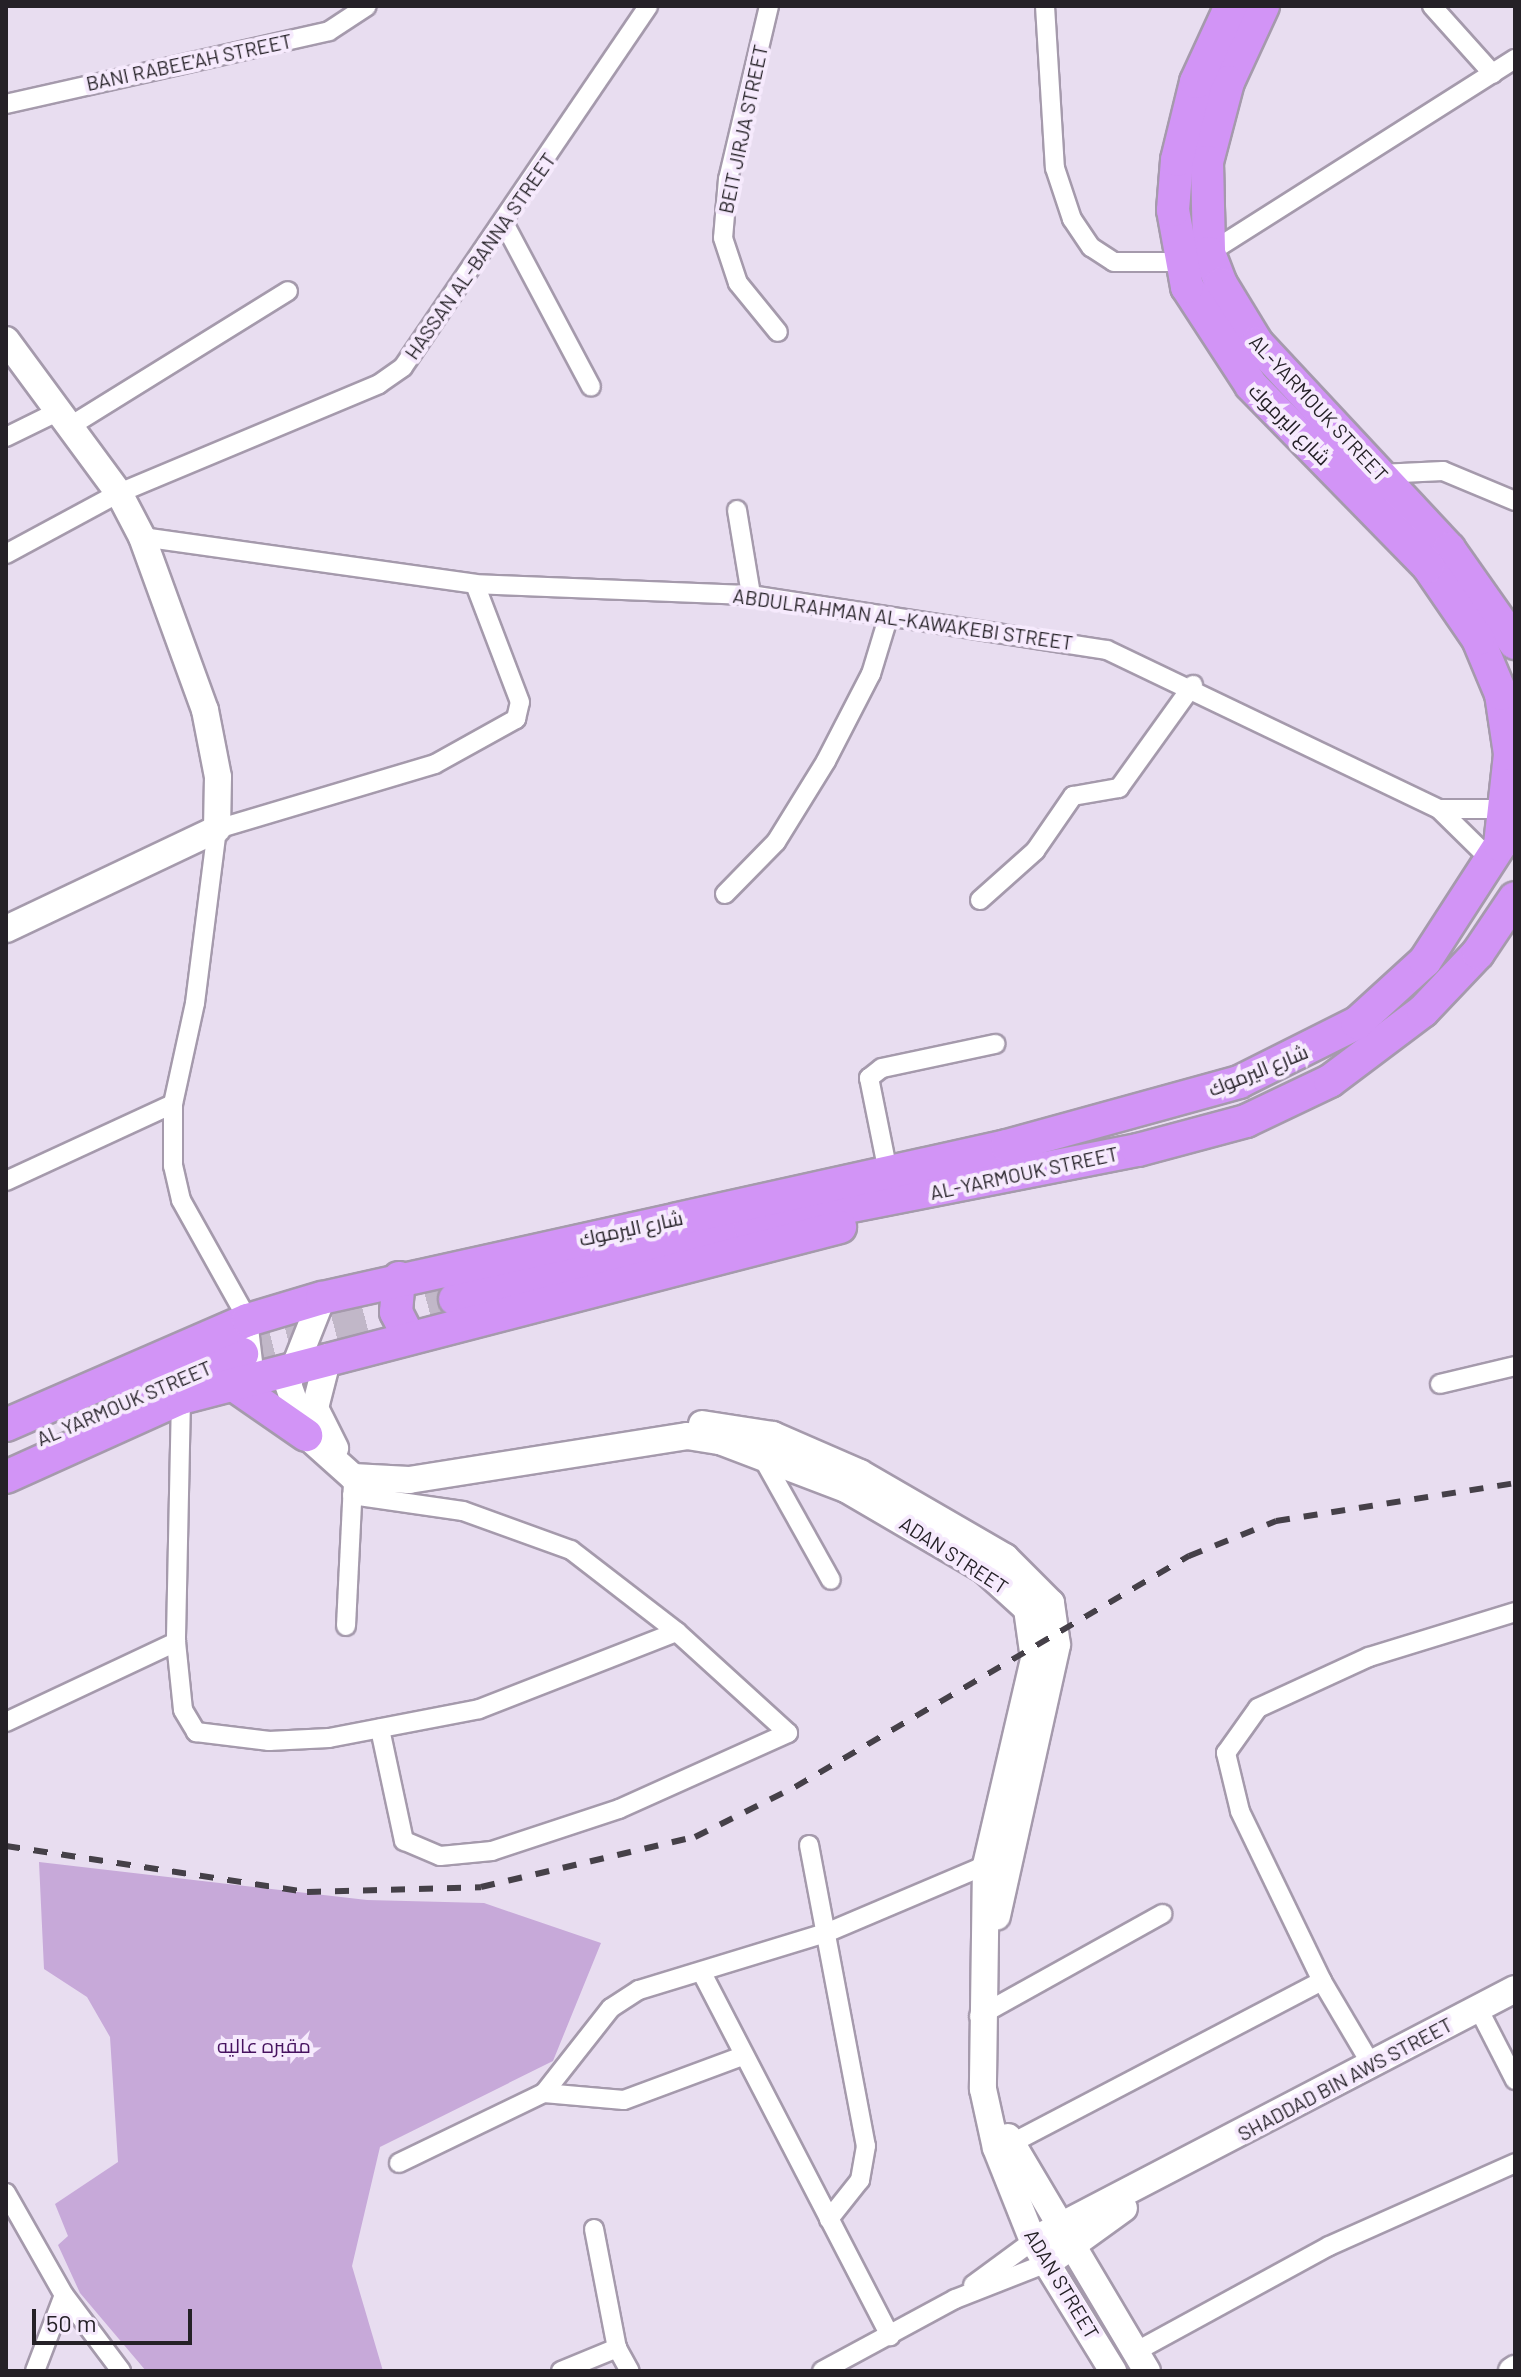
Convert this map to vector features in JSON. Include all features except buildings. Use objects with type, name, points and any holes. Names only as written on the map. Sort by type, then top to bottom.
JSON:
[{"type":"highway","name":"شارع اليرموك","points":[[6,1425],[248,1320],[322,1298],[399,1278],[888,1172],[1203,1093],[1326,1042],[1380,1007],[1425,961],[1493,862],[1506,809],[1507,722],[1478,639],[1404,539],[1232,362],[1195,306],[1195,258],[1173,210],[1177,160],[1196,82],[1231,6]]},
{"type":"highway","name":"AL-YARMOUK STREET","points":[[1263,6],[1213,133],[1195,258],[1257,343],[1449,549],[1515,643]]},
{"type":"highway","name":"AL-YARMOUK STREET","points":[[455,1299],[750,1226],[961,1188],[1179,1139],[1305,1096],[1423,1011],[1478,953],[1515,898]]},
{"type":"highway","points":[[6,1477],[243,1372],[290,1369],[408,1336],[829,1231],[961,1188]]},
{"type":"highway","points":[[399,1278],[396,1312],[408,1336]]},
{"type":"highway","points":[[243,1372],[306,1435]]},
{"type":"highway","name":"AL YARMOUK STREET","points":[[6,1455],[175,1376],[243,1372]]},
{"type":"street","name":"BANI RABEE'AH STREET","points":[[6,104],[329,31],[367,6]]},
{"type":"street","name":"HASSAN AL-BANNA STREET","points":[[119,493],[392,376],[505,225],[648,6]]},
{"type":"street","name":"BEIT JIRJA STREET","points":[[769,6],[728,179],[723,238],[738,283],[778,332]]},
{"type":"street","points":[[1045,6],[1055,168],[1072,219],[1091,247],[1114,262],[1195,258],[1515,59]]},
{"type":"street","points":[[1432,6],[1493,74]]},
{"type":"street","points":[[505,225],[591,387]]},
{"type":"street","points":[[6,437],[67,418],[288,291]]},
{"type":"street","points":[[6,340],[67,418],[119,493],[142,537],[205,710],[218,777],[217,829],[195,1003],[173,1104],[176,1187],[248,1320],[243,1372]]},
{"type":"street","points":[[1380,474],[1443,471],[1515,501]]},
{"type":"street","points":[[6,554],[119,493]]},
{"type":"street","points":[[737,510],[751,595]]},
{"type":"street","name":"ABDULRAHMAN AL-KAWAKEBI STREET","points":[[142,537],[475,584],[751,595],[1107,650],[1193,685],[1439,809],[1493,862]]},
{"type":"street","points":[[6,929],[217,829],[435,764],[516,719],[520,702],[475,584]]},
{"type":"street","points":[[725,894],[776,842],[826,761],[871,674],[888,618]]},
{"type":"street","points":[[980,900],[1035,851],[1073,796],[1119,788],[1193,685]]},
{"type":"street","name":"ABDULRAHMAN AL-KAWAKEBI STREET","points":[[1439,809],[1506,809]]},
{"type":"street","points":[[888,1172],[869,1078],[882,1068],[995,1044]]},
{"type":"street","points":[[6,1181],[173,1104]]},
{"type":"street","points":[[322,1298],[290,1369],[306,1435],[354,1480],[539,1534],[594,1565],[677,1632],[788,1733],[619,1809],[492,1851],[440,1856],[404,1841],[380,1729]]},
{"type":"street","points":[[328,1357],[315,1408],[329,1441],[354,1480],[346,1626]]},
{"type":"street","points":[[1440,1384],[1515,1366]]},
{"type":"street","points":[[181,1398],[176,1642],[183,1710],[196,1732],[269,1741],[380,1729],[506,1703],[677,1632]]},
{"type":"street","name":"ADAN STREET","points":[[354,1480],[708,1424],[800,1444],[925,1509],[1021,1570],[1056,1617],[1055,1657],[997,1861]]},
{"type":"street","name":"ADAN STREET","points":[[354,1480],[445,1475],[687,1436],[759,1452],[901,1520],[983,1569],[1027,1609],[1034,1659],[997,1861],[985,2013],[996,2148],[1040,2252],[1113,2371]]},
{"type":"street","points":[[759,1452],[831,1580]]},
{"type":"street","points":[[1371,2064],[1322,1981],[1230,1788],[1226,1753],[1238,1727],[1258,1708],[1369,1657],[1515,1612]]},
{"type":"street","points":[[6,1722],[176,1642]]},
{"type":"street","points":[[809,1845],[866,2146],[860,2180],[829,2219]]},
{"type":"street","points":[[399,2163],[544,2093],[611,2008],[656,1982],[703,1975],[826,1933],[997,1861]]},
{"type":"street","points":[[985,2013],[1162,1914]]},
{"type":"street","points":[[703,1975],[742,2056],[890,2336]]},
{"type":"street","points":[[1010,2144],[1322,1981]]},
{"type":"street","name":"SHADDAD BIN AWS STREET","points":[[822,2371],[1040,2252],[1175,2170],[1515,1989]]},
{"type":"street","points":[[1478,2008],[1515,2080]]},
{"type":"street","name":"ADAN STREET","points":[[985,2013],[996,2090],[1010,2144],[1063,2238],[1140,2362]]},
{"type":"street","points":[[544,2093],[624,2100],[742,2056]]},
{"type":"street","points":[[1140,2362],[1329,2246],[1515,2163]]},
{"type":"street","points":[[6,2193],[64,2295],[121,2371]]},
{"type":"street","points":[[594,2229],[617,2348],[630,2371]]},
{"type":"street","name":"SHADDAD BIN AWS STREET","points":[[955,2299],[1040,2252]]},
{"type":"street","points":[[35,2371],[64,2295]]},
{"type":"street","points":[[561,2371],[617,2348]]},
{"type":"green space","name":"مقبره عاليه","points":[[39,1862],[367,1900],[484,1903],[601,1943],[553,2061],[380,2147],[352,2266],[383,2371],[146,2371],[80,2293],[58,2245],[68,2236],[55,2204],[118,2162],[110,2037],[87,1997],[44,1969]]},
{"type":"tunnel","points":[[242,1354],[455,1299]]},
{"type":"railway","points":[[6,1846],[307,1892],[481,1887],[695,1837],[795,1787],[1189,1556],[1276,1521],[1515,1483]]}]
